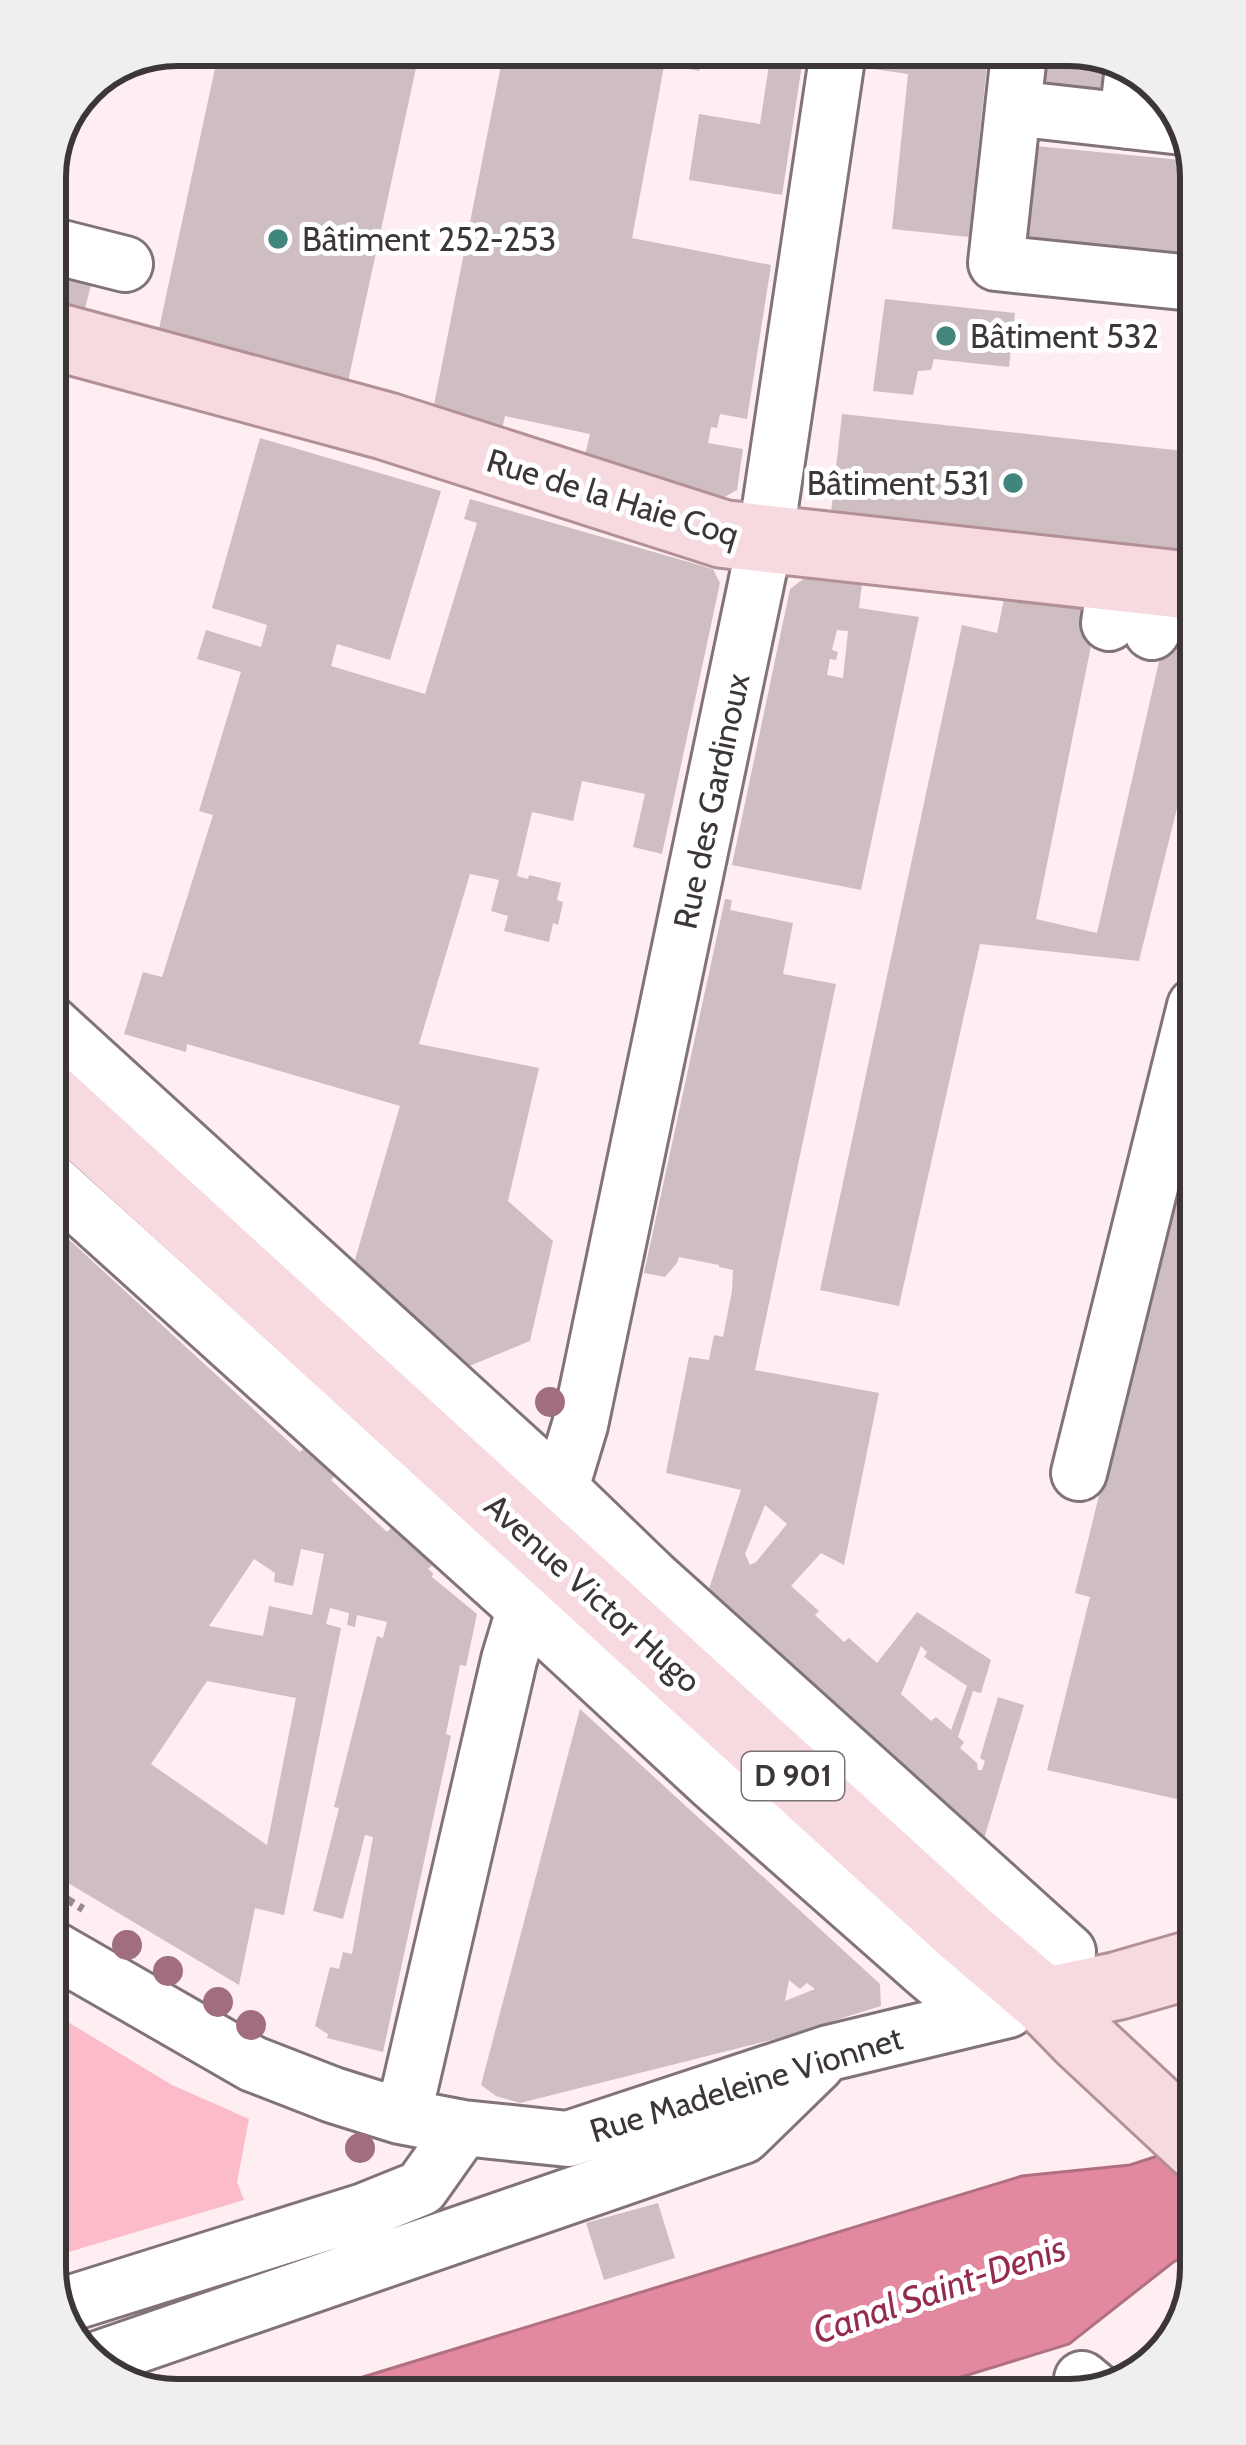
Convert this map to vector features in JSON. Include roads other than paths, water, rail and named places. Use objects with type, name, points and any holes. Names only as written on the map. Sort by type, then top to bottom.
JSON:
[{"type":"main road","name":"Rue de la Haie Coq","points":[[66,339],[386,426],[723,534],[1147,601]]},
{"type":"main road","name":"Avenue Victor Hugo","points":[[66,1112],[1045,2001],[1180,2130]]},
{"type":"main road","points":[[1045,2001],[1180,1968]]},
{"type":"street","name":"Rue des Gardinoux","points":[[400,2116],[509,1660],[576,1446],[765,541],[836,66]]},
{"type":"street","points":[[1018,66],[996,263],[1180,282]]},
{"type":"street","points":[[1127,121],[1131,86]]},
{"type":"street","points":[[1013,107],[1167,125]]},
{"type":"street","points":[[66,249],[125,264]]},
{"type":"street","points":[[66,1040],[543,1548]]},
{"type":"street","points":[[1079,1473],[1180,1066]]},
{"type":"street","points":[[66,1192],[543,1548]]},
{"type":"street","name":"Rue Madeleine Vionnet","points":[[66,1956],[253,2064],[333,2095],[459,2134],[568,2139],[829,2053],[1045,2001]]},
{"type":"street","points":[[110,2355],[743,2136],[829,2053]]},
{"type":"street","points":[[72,2303],[364,2211],[422,2188],[459,2134]]},
{"type":"water","name":"Canal Saint-Denis","points":[[1180,2149],[1180,2258],[1069,2344],[955,2379],[356,2379],[1022,2176],[1130,2165]]},
{"type":"place","name":"Bâtiment 252-253","points":[[278,239]]},
{"type":"place","name":"Bâtiment 532","points":[[946,336]]},
{"type":"place","name":"Bâtiment 531","points":[[1013,483]]}]
